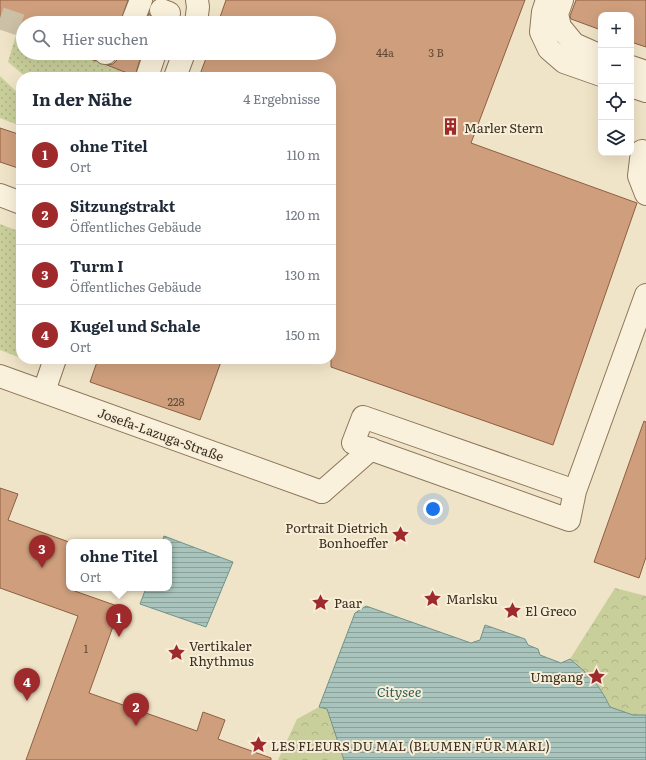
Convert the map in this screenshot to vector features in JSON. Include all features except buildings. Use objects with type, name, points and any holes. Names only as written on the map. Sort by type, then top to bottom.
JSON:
[{"type":"street","points":[[135,16],[141,0]]},
{"type":"street","points":[[197,0],[197,16]]},
{"type":"street","points":[[547,0],[543,12],[541,32],[549,49],[564,62],[598,74]]},
{"type":"street","points":[[562,0],[557,14],[560,27],[574,44],[598,55]]},
{"type":"street","points":[[149,72],[153,60]]},
{"type":"street","points":[[177,72],[181,60]]},
{"type":"street","points":[[634,68],[646,72]]},
{"type":"street","points":[[634,87],[646,91]]},
{"type":"street","points":[[642,151],[640,176],[646,194]]},
{"type":"street","points":[[0,195],[16,201]]},
{"type":"street","points":[[575,491],[363,417],[362,446],[569,520],[575,491],[646,295]]},
{"type":"street","points":[[44,392],[53,364]]},
{"type":"street","name":"Josefa-Lazuga-Straße","points":[[0,376],[322,492],[362,446]]},
{"type":"green space","points":[[16,35],[16,60],[93,60],[125,72],[20,72],[8,62]]},
{"type":"green space","points":[[0,76],[16,91],[16,124],[0,118]]},
{"type":"green space","points":[[0,224],[16,230],[16,356],[0,350]]},
{"type":"green space","points":[[615,588],[646,596],[646,715],[633,715],[610,707],[602,692],[593,680],[570,659]]},
{"type":"green space","points":[[319,707],[327,709],[344,760],[278,760],[297,719]]},
{"type":"water","points":[[164,536],[172,539],[163,539]]},
{"type":"water","points":[[172,539],[233,562],[206,627],[140,604],[145,591],[172,591]]},
{"type":"water","name":"Citysee","points":[[366,606],[471,643],[480,640],[485,625],[525,639],[528,645],[538,649],[540,655],[561,663],[570,659],[593,680],[602,691],[610,707],[633,715],[646,715],[646,760],[344,760],[327,709],[319,707],[355,613]]},
{"type":"tunnel","points":[[0,18],[16,24]]},
{"type":"place","name":"Marler Stern","points":[[451,127]]},
{"type":"place","name":"Portrait Dietrich Bonhoeffer","points":[[401,534]]},
{"type":"place","name":"Turm I","points":[[42,568]]},
{"type":"place","name":"Marlsku","points":[[433,598]]},
{"type":"place","name":"Paar","points":[[321,602]]},
{"type":"place","name":"El Greco","points":[[512,610]]},
{"type":"place","name":"ohne Titel","points":[[119,637]]},
{"type":"place","name":"Vertikaler Rhythmus","points":[[176,652]]},
{"type":"place","name":"Umgang","points":[[596,676]]},
{"type":"place","name":"Kugel und Schale","points":[[27,701]]},
{"type":"place","name":"Sitzungstrakt","points":[[136,726]]},
{"type":"place","name":"LES FLEURS DU MAL (BLUMEN FÜR MARL)","points":[[258,745]]}]
